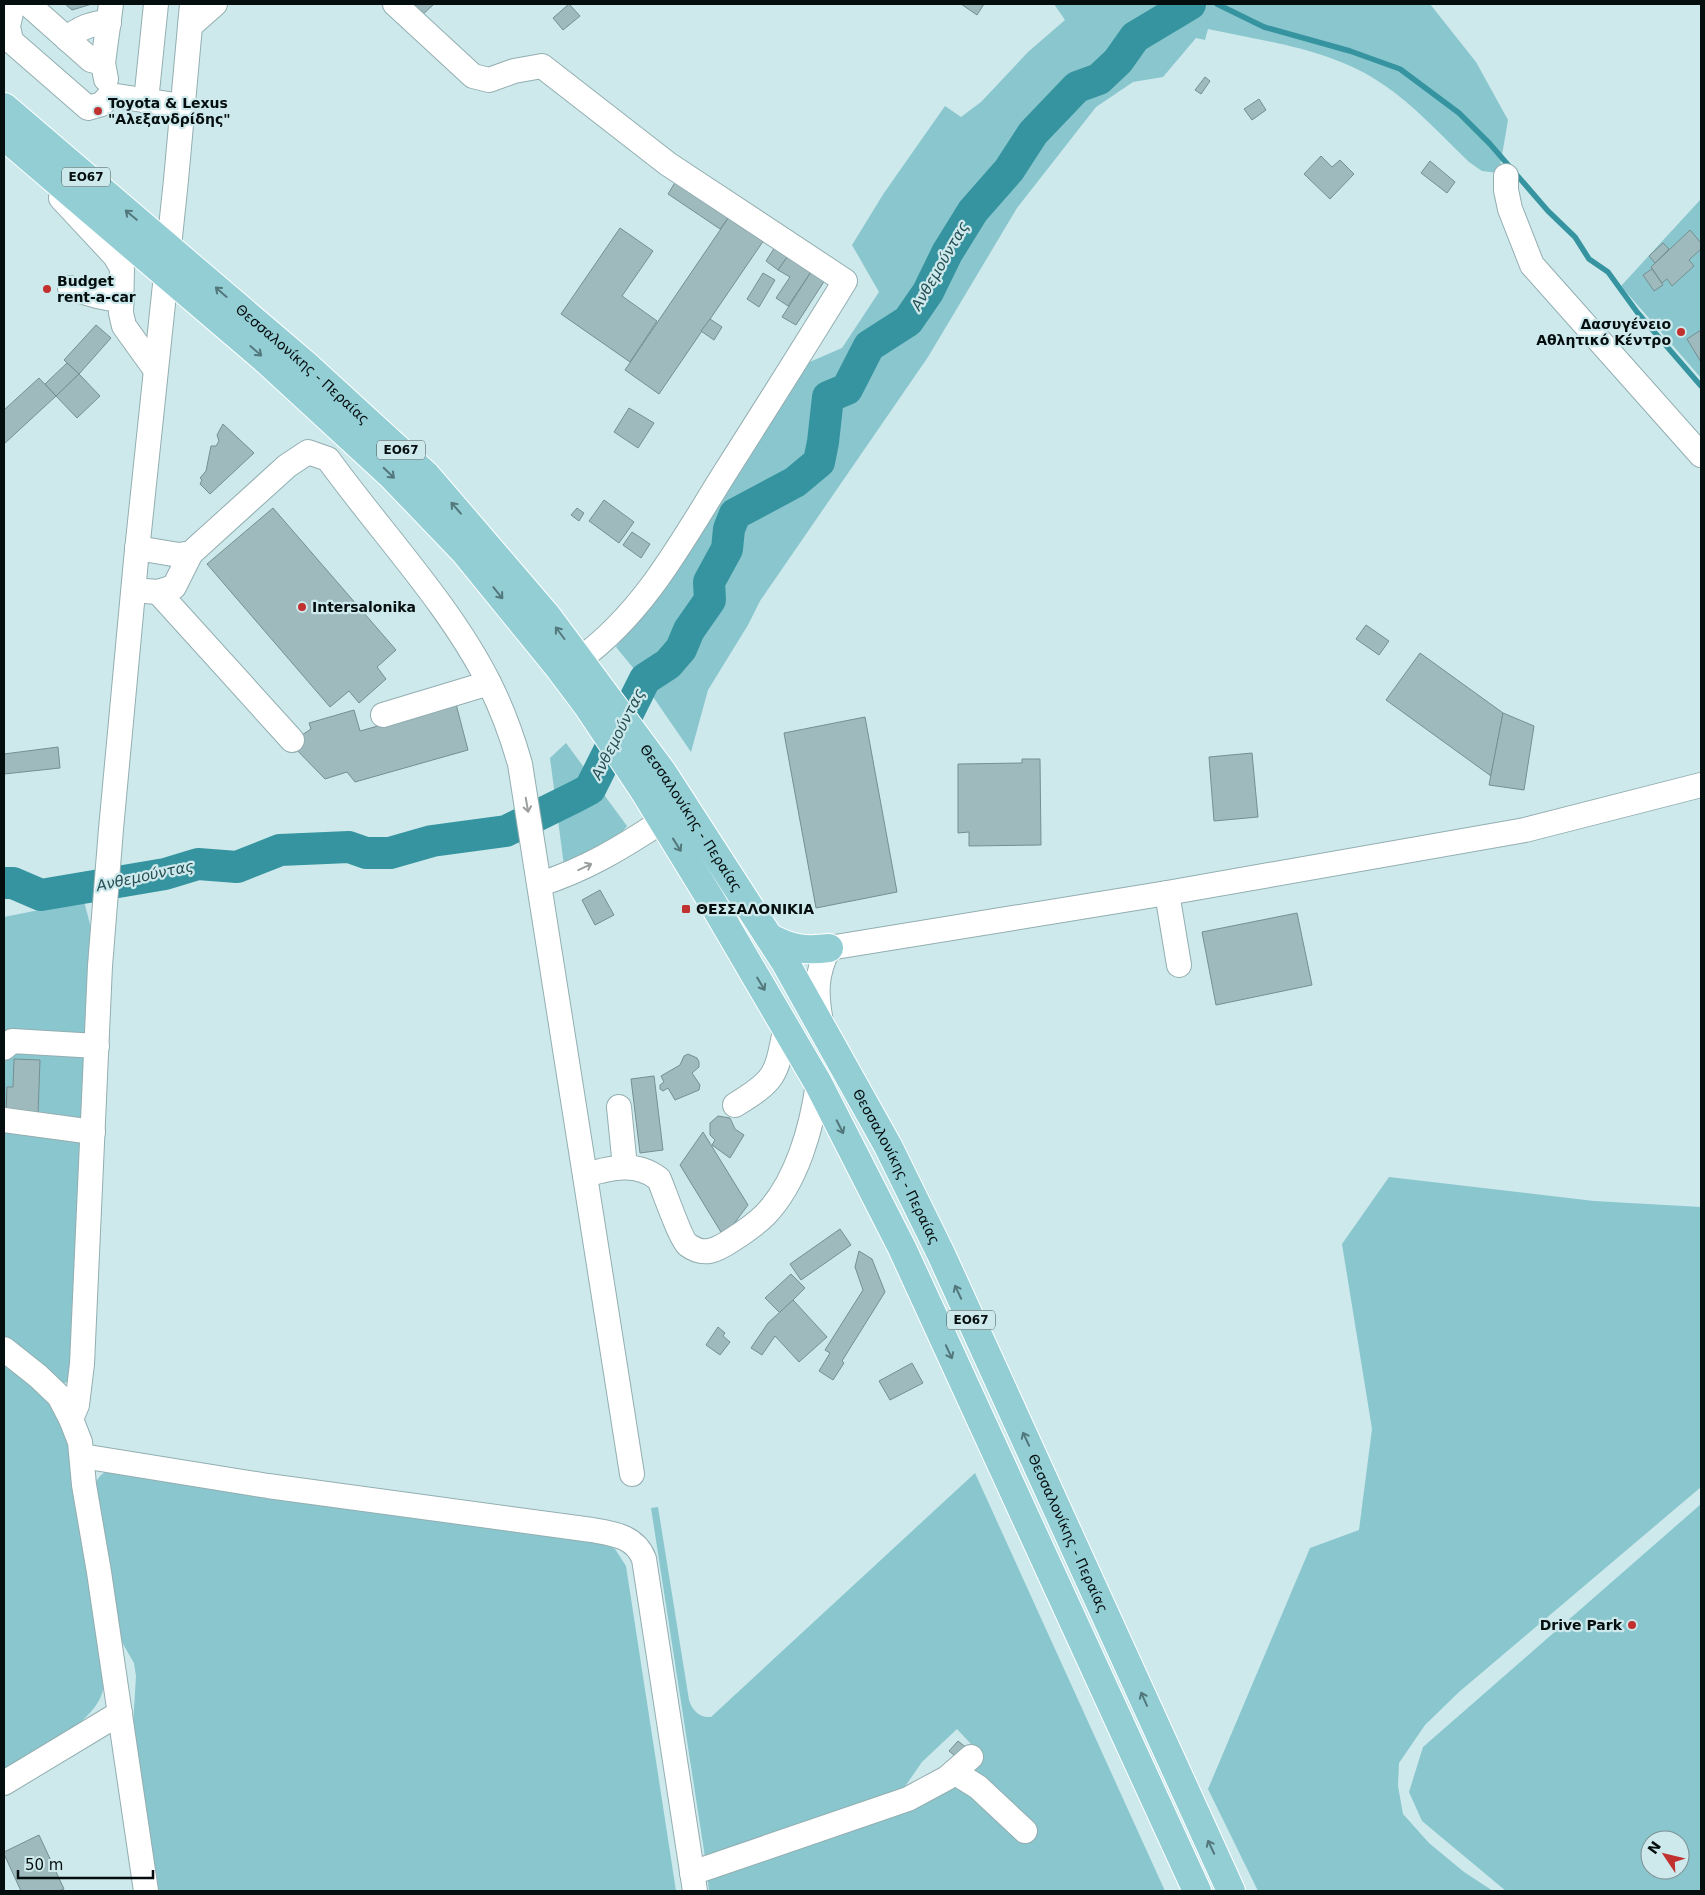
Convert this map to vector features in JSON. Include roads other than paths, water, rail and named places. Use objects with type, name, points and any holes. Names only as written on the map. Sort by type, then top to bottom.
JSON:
[{"type":"main road","name":"Θεσσαλονίκης - Περαίας","points":[[4,107],[168,247],[412,461],[508,568],[580,658],[594,696]]},
{"type":"main road","name":"Θεσσαλονίκης - Περαίας","points":[[4,136],[266,360],[432,515],[527,627],[594,696],[653,781],[769,937],[822,1026],[888,1146],[940,1254],[1231,1891]]},
{"type":"main road","name":"Θεσσαλονίκης - Περαίας","points":[[653,781],[662,821],[786,1026],[818,1083],[902,1248],[1197,1891]]},
{"type":"main road","points":[[769,937],[796,949],[811,951],[829,948]]},
{"type":"street","points":[[13,4],[8,26],[11,41],[88,108],[102,104],[110,95]]},
{"type":"street","points":[[28,4],[91,60],[103,63]]},
{"type":"street","points":[[146,101],[156,4]]},
{"type":"street","points":[[72,1419],[77,1405],[82,1364],[92,1132],[105,903],[155,369],[191,15],[215,4]]},
{"type":"street","points":[[395,4],[473,76],[489,80],[514,71],[542,66],[668,164],[845,281],[672,558],[628,618],[600,644],[580,658]]},
{"type":"street","points":[[110,13],[103,63],[110,95]]},
{"type":"street","points":[[67,39],[75,31],[102,22],[110,13]]},
{"type":"street","points":[[110,95],[182,106]]},
{"type":"street","points":[[4,136],[115,256],[122,268],[121,314],[124,326],[155,369]]},
{"type":"street","points":[[1506,176],[1506,190],[1510,209],[1532,265],[1701,455]]},
{"type":"street","points":[[70,288],[122,301]]},
{"type":"street","points":[[133,590],[158,592],[174,588],[191,553],[287,466],[308,452],[328,459],[436,601],[489,683],[510,730],[520,764],[632,1474]]},
{"type":"street","points":[[137,548],[179,554],[191,553]]},
{"type":"street","points":[[158,592],[292,740]]},
{"type":"street","points":[[383,715],[489,683]]},
{"type":"street","points":[[822,1026],[818,1004],[817,980],[829,948],[1167,893],[1525,830],[1701,785]]},
{"type":"street","points":[[540,884],[592,864],[662,821]]},
{"type":"street","points":[[1167,893],[1178,966]]},
{"type":"street","points":[[735,1105],[765,1085],[776,1071],[786,1026]]},
{"type":"street","points":[[4,1048],[12,1041],[97,1046]]},
{"type":"street","points":[[585,1175],[625,1167],[635,1167],[659,1179],[686,1244],[699,1251],[714,1252],[749,1229],[766,1214],[782,1191],[809,1132],[818,1083]]},
{"type":"street","points":[[619,1107],[625,1167]]},
{"type":"street","points":[[4,1120],[92,1132]]},
{"type":"street","points":[[4,1348],[59,1396],[72,1419],[82,1456],[84,1485],[146,1891]]},
{"type":"street","points":[[82,1456],[268,1486],[592,1530],[616,1534],[628,1540],[639,1548],[644,1559],[694,1882],[880,1810],[931,1787],[962,1765],[978,1787],[1025,1831]]},
{"type":"street","points":[[4,1783],[120,1714]]},
{"type":"waterway","name":"Ανθεμούντας","points":[[4,883],[13,883],[41,895],[165,874],[198,864],[237,867],[280,850],[349,847],[366,853],[390,853],[432,841],[506,831],[590,789],[645,679],[668,664],[681,649],[689,630],[710,600],[709,582],[727,549],[729,529],[735,514],[795,482],[819,462],[828,397],[847,389],[869,346],[908,321],[928,292],[947,253],[973,211],[1009,170],[1033,133],[1077,87],[1099,79],[1118,61],[1135,37],[1190,4]]},
{"type":"waterway","points":[[1217,4],[1264,27],[1350,51],[1400,69],[1459,113],[1490,144],[1548,211],[1575,237],[1589,259],[1608,272],[1637,312],[1701,386]]},
{"type":"place","name":"Toyota & Lexus \"Αλεξανδρίδης\"","points":[[98,111]]},
{"type":"place","name":"Budget rent-a-car","points":[[47,289]]},
{"type":"place","name":"Δασυγένειο Αθλητικό Κέντρο","points":[[1681,332]]},
{"type":"place","name":"Intersalonika","points":[[302,607]]},
{"type":"place","name":"ΘΕΣΣΑΛΟΝΙΚΙΑ","points":[[686,909]]},
{"type":"place","name":"Drive Park","points":[[1632,1625]]}]
